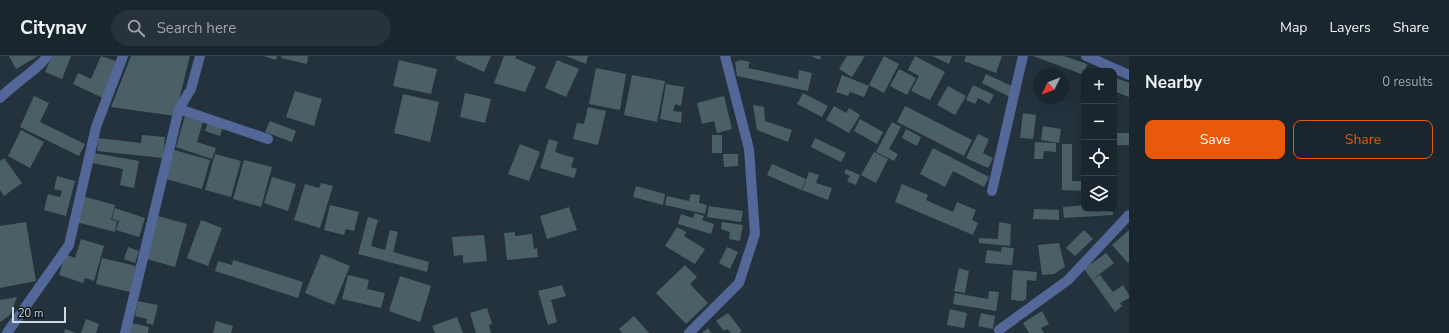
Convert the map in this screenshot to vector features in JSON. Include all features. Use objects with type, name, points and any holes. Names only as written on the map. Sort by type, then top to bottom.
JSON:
[{"type":"street","points":[[0,98],[26,74],[45,61],[47,56]]},
{"type":"street","points":[[7,333],[69,245],[96,127],[123,56]]},
{"type":"street","points":[[125,333],[179,109],[191,89],[200,56]]},
{"type":"street","points":[[689,333],[739,283],[755,234],[749,149],[725,56]]},
{"type":"street","points":[[992,191],[1023,56]]},
{"type":"street","points":[[1086,56],[1129,75]]},
{"type":"street","points":[[179,109],[268,139]]},
{"type":"street","points":[[999,330],[1068,280],[1129,215]]},
{"type":"building","points":[[9,56],[38,56],[16,69]]},
{"type":"building","points":[[52,56],[71,56],[62,79],[45,72]]},
{"type":"building","points":[[101,56],[119,62],[103,98],[73,84],[78,73],[91,79]]},
{"type":"building","points":[[131,56],[190,56],[175,116],[111,107]]},
{"type":"building","points":[[263,56],[277,56],[276,60]]},
{"type":"building","points":[[281,56],[308,56],[307,64],[281,58]]},
{"type":"building","points":[[457,56],[491,56],[484,72],[455,59]]},
{"type":"building","points":[[504,56],[516,56],[515,58],[536,67],[525,92],[494,83]]},
{"type":"building","points":[[566,56],[588,56],[586,64]]},
{"type":"building","points":[[811,56],[821,56],[820,60]]},
{"type":"building","points":[[847,56],[865,56],[852,77],[839,69]]},
{"type":"building","points":[[884,56],[899,64],[884,93],[869,85]]},
{"type":"building","points":[[915,56],[945,72],[930,100],[911,91],[919,76],[908,70]]},
{"type":"building","points":[[932,56],[952,56],[949,64]]},
{"type":"building","points":[[966,56],[1002,56],[996,73],[964,61]]},
{"type":"building","points":[[1033,56],[1064,56],[1087,64],[1086,68],[1081,68],[1081,74],[1069,69],[1069,68]]},
{"type":"building","points":[[399,60],[437,69],[431,94],[393,86]]},
{"type":"building","points":[[557,60],[579,69],[566,97],[545,88]]},
{"type":"building","points":[[741,60],[750,62],[748,68],[798,79],[799,70],[812,73],[808,91],[737,76],[735,62]]},
{"type":"building","points":[[596,68],[626,74],[620,110],[589,104]]},
{"type":"building","points":[[899,69],[916,78],[907,95],[890,86]]},
{"type":"building","points":[[986,74],[1014,87],[1010,97],[982,83]]},
{"type":"building","points":[[632,75],[665,81],[657,122],[624,115]]},
{"type":"building","points":[[842,75],[869,86],[864,97],[850,92],[848,96],[836,92]]},
{"type":"building","points":[[1117,78],[1129,83],[1129,97],[1117,92]]},
{"type":"building","points":[[666,84],[684,87],[681,106],[675,104],[673,111],[682,112],[681,123],[660,119]]},
{"type":"building","points":[[973,85],[994,95],[989,104],[978,98],[975,104],[966,100]]},
{"type":"building","points":[[948,86],[966,96],[955,115],[937,105]]},
{"type":"building","points":[[295,91],[322,99],[314,126],[286,117]]},
{"type":"building","points":[[465,93],[491,99],[485,123],[460,117]]},
{"type":"building","points":[[803,93],[828,106],[822,117],[797,104]]},
{"type":"building","points":[[403,94],[439,102],[430,142],[394,133]]},
{"type":"building","points":[[34,96],[49,103],[40,122],[85,144],[79,156],[20,127]]},
{"type":"building","points":[[724,96],[732,129],[717,133],[714,121],[702,124],[697,103]]},
{"type":"building","points":[[753,105],[764,107],[765,121],[792,130],[788,142],[757,130]]},
{"type":"building","points":[[834,106],[846,113],[849,108],[860,115],[849,133],[826,120]]},
{"type":"building","points":[[905,106],[972,140],[964,156],[897,122]]},
{"type":"building","points":[[588,107],[606,111],[598,145],[573,139],[577,123],[584,124]]},
{"type":"building","points":[[1023,113],[1036,115],[1033,139],[1020,138]]},
{"type":"building","points":[[185,116],[203,122],[197,142],[216,148],[212,159],[176,147]]},
{"type":"building","points":[[860,119],[883,132],[877,144],[854,131]]},
{"type":"building","points":[[270,121],[296,131],[292,142],[265,132]]},
{"type":"building","points":[[208,122],[223,127],[220,136],[205,131]]},
{"type":"building","points":[[892,122],[901,127],[889,149],[898,154],[894,161],[876,152]]},
{"type":"building","points":[[1043,126],[1061,129],[1059,143],[1041,140]]},
{"type":"building","points":[[906,129],[921,137],[917,146],[902,138]]},
{"type":"building","points":[[21,130],[44,142],[30,168],[8,156]]},
{"type":"building","points":[[1117,133],[1129,133],[1129,145],[1117,145]]},
{"type":"building","points":[[978,134],[989,139],[983,153],[993,158],[988,168],[966,158]]},
{"type":"building","points":[[142,135],[165,137],[163,158],[97,151],[98,138],[141,143]]},
{"type":"building","points":[[712,135],[722,135],[722,153],[712,153]]},
{"type":"building","points":[[815,138],[846,153],[841,162],[811,147]]},
{"type":"building","points":[[549,139],[558,142],[555,152],[574,158],[571,167],[577,169],[574,178],[540,168]]},
{"type":"building","points":[[1035,142],[1056,143],[1056,152],[1044,151],[1043,159],[1034,159]]},
{"type":"building","points":[[520,144],[540,152],[529,181],[508,174]]},
{"type":"building","points":[[1062,144],[1072,144],[1072,181],[1081,181],[1081,191],[1062,190]]},
{"type":"building","points":[[933,148],[989,177],[984,187],[953,171],[945,187],[920,174]]},
{"type":"building","points":[[174,150],[210,160],[202,189],[166,179]]},
{"type":"building","points":[[874,152],[888,159],[876,183],[861,175]]},
{"type":"building","points":[[94,153],[139,161],[134,188],[120,185],[123,169],[92,163]]},
{"type":"building","points":[[215,154],[241,161],[231,197],[205,190]]},
{"type":"building","points":[[723,154],[738,154],[738,166],[724,167]]},
{"type":"building","points":[[4,158],[22,183],[4,196],[0,190],[0,161]]},
{"type":"building","points":[[244,160],[272,167],[261,207],[233,199]]},
{"type":"building","points":[[772,164],[806,179],[801,190],[767,175]]},
{"type":"building","points":[[846,169],[860,175],[856,185],[847,181],[850,176],[844,173]]},
{"type":"building","points":[[809,172],[819,175],[816,183],[832,188],[828,200],[802,190]]},
{"type":"building","points":[[57,176],[75,181],[66,216],[44,210],[48,194],[60,197],[62,191],[54,189]]},
{"type":"building","points":[[272,177],[296,184],[288,211],[264,203]]},
{"type":"building","points":[[321,183],[333,186],[320,228],[294,220],[305,184],[319,188]]},
{"type":"building","points":[[902,184],[928,195],[926,200],[953,212],[957,202],[976,210],[972,220],[978,223],[973,235],[895,202]]},
{"type":"building","points":[[636,186],[665,194],[663,205],[633,197]]},
{"type":"building","points":[[691,194],[700,195],[699,203],[707,205],[705,214],[665,205],[667,196],[689,201]]},
{"type":"building","points":[[82,196],[115,205],[111,220],[117,221],[115,232],[76,222]]},
{"type":"building","points":[[330,205],[359,212],[354,231],[346,229],[344,235],[324,230]]},
{"type":"building","points":[[1081,205],[1081,212],[1113,212],[1113,215],[1064,218],[1063,207]]},
{"type":"building","points":[[709,206],[743,211],[741,222],[707,217]]},
{"type":"building","points":[[569,207],[577,230],[547,239],[540,216]]},
{"type":"building","points":[[115,208],[145,218],[139,237],[116,230],[119,221],[112,219]]},
{"type":"building","points":[[1034,209],[1059,210],[1059,220],[1033,219]]},
{"type":"building","points":[[695,213],[704,216],[702,220],[714,224],[711,234],[678,224],[681,214],[693,218]]},
{"type":"building","points":[[158,216],[187,224],[175,267],[147,259]]},
{"type":"building","points":[[368,217],[378,220],[371,246],[385,250],[390,230],[398,232],[393,252],[429,262],[427,272],[358,254]]},
{"type":"building","points":[[201,220],[222,228],[208,266],[187,258]]},
{"type":"building","points":[[26,222],[36,281],[0,288],[0,226]]},
{"type":"building","points":[[722,222],[743,225],[740,241],[729,239],[730,232],[721,229]]},
{"type":"building","points":[[999,222],[1011,224],[1010,246],[979,243],[979,238],[998,239]]},
{"type":"building","points":[[677,227],[686,232],[684,236],[705,249],[695,264],[665,246]]},
{"type":"building","points":[[1084,230],[1093,239],[1075,256],[1066,248]]},
{"type":"building","points":[[1129,230],[1129,262],[1128,263],[1112,245]]},
{"type":"building","points":[[515,232],[515,236],[532,234],[534,249],[537,248],[538,257],[507,260],[504,233]]},
{"type":"building","points":[[484,235],[487,261],[463,263],[463,255],[454,256],[452,237]]},
{"type":"building","points":[[81,239],[104,246],[94,281],[85,278],[83,283],[59,275],[65,254],[75,258]]},
{"type":"building","points":[[1059,243],[1065,267],[1054,274],[1042,275],[1038,245]]},
{"type":"building","points":[[128,247],[139,251],[135,263],[124,259]]},
{"type":"building","points":[[727,247],[738,252],[730,269],[719,263]]},
{"type":"building","points":[[1002,247],[1014,248],[1012,265],[985,263],[987,250],[1001,252]]},
{"type":"building","points":[[1106,253],[1114,263],[1092,280],[1084,269]]},
{"type":"building","points":[[321,254],[350,266],[334,305],[305,293]]},
{"type":"building","points":[[102,258],[136,266],[130,292],[96,284]]},
{"type":"building","points":[[233,260],[303,282],[298,298],[215,271],[218,261],[232,265]]},
{"type":"building","points":[[685,265],[697,277],[690,284],[708,303],[686,324],[656,293]]},
{"type":"building","points":[[959,268],[969,271],[965,293],[954,291]]},
{"type":"building","points":[[1013,270],[1037,272],[1036,281],[1027,280],[1026,299],[1023,301],[1011,300]]},
{"type":"building","points":[[348,275],[369,280],[367,289],[385,293],[381,308],[342,299]]},
{"type":"building","points":[[1100,275],[1113,292],[1123,285],[1129,295],[1129,298],[1120,303],[1122,306],[1115,312],[1092,280]]},
{"type":"building","points":[[400,276],[431,286],[420,322],[389,311]]},
{"type":"building","points":[[562,285],[566,296],[551,300],[557,322],[548,325],[538,291]]},
{"type":"building","points":[[989,291],[999,292],[996,311],[953,304],[955,293],[988,299]]},
{"type":"building","points":[[17,297],[10,315],[0,322],[0,300]]},
{"type":"building","points":[[138,301],[158,305],[153,325],[146,323],[147,319],[135,316]]},
{"type":"building","points":[[487,308],[492,324],[489,325],[491,333],[476,333],[470,313]]},
{"type":"building","points":[[950,309],[967,313],[964,328],[947,325]]},
{"type":"building","points":[[1042,311],[1049,324],[1041,328],[1044,333],[1029,333],[1023,323]]},
{"type":"building","points":[[728,313],[742,331],[739,333],[731,333],[727,329],[724,331],[716,321]]},
{"type":"building","points":[[981,313],[995,316],[993,329],[978,326]]},
{"type":"building","points":[[634,316],[649,333],[622,333],[619,329]]},
{"type":"building","points":[[457,317],[463,333],[435,333],[432,326]]},
{"type":"building","points":[[86,319],[99,324],[96,333],[81,333]]},
{"type":"building","points":[[216,321],[233,326],[231,333],[213,333]]},
{"type":"building","points":[[132,323],[149,327],[148,333],[130,333]]},
{"type":"building","points":[[708,328],[711,333],[702,333]]},
{"type":"building","points":[[65,329],[76,333],[64,333]]}]
